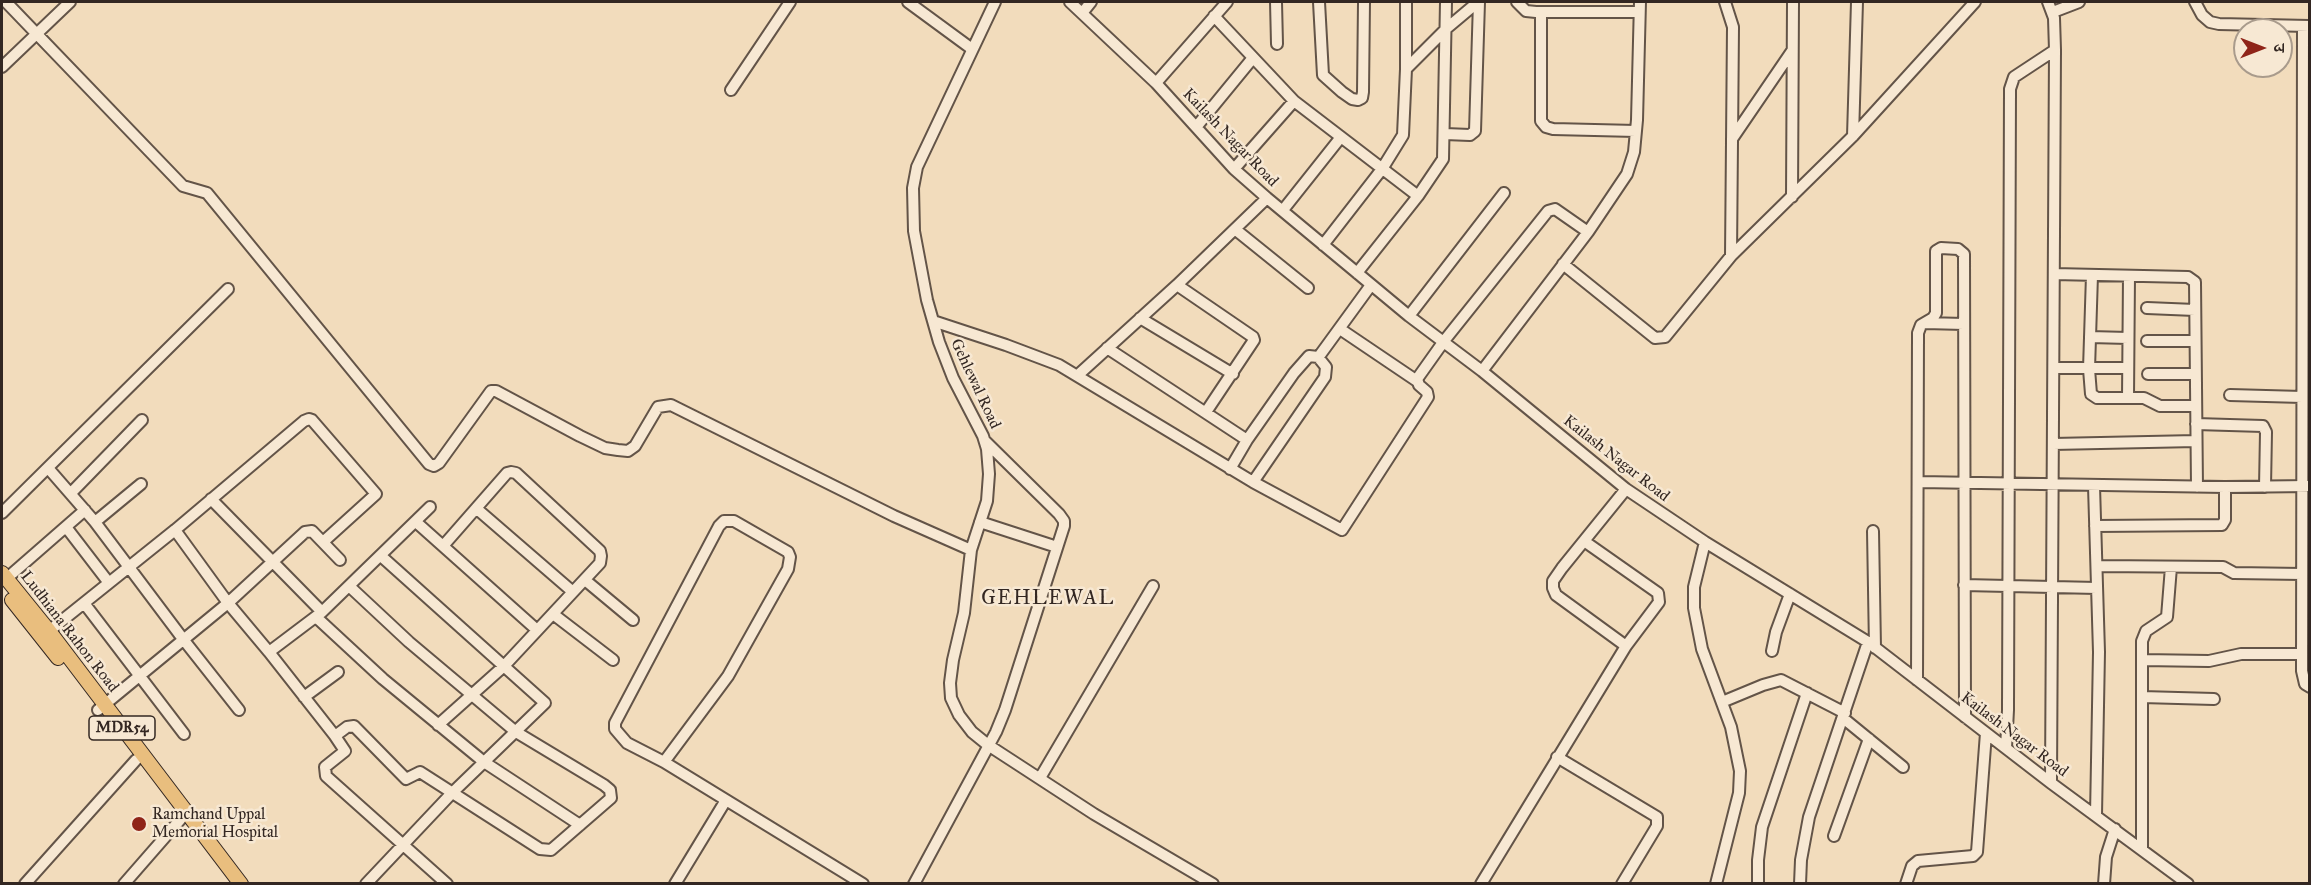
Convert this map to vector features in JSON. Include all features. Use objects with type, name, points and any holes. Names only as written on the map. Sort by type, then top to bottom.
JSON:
[{"type":"main road","name":"Ludhiana Rahon Road","points":[[3,580],[184,816],[231,884]]},
{"type":"main road","name":"Ludhiana Rahon Road","points":[[101,707],[136,760],[241,884]]},
{"type":"street","points":[[6,2],[183,186],[207,192],[429,464],[440,463],[491,391],[496,391],[605,448],[628,451],[635,446],[658,407],[671,405],[894,516],[971,550]]},
{"type":"street","points":[[2,67],[70,2]]},
{"type":"street","points":[[908,2],[972,49]]},
{"type":"street","name":"Gehlewal Road","points":[[995,2],[918,167],[913,188],[917,256],[933,321],[953,378],[987,449],[989,488],[971,550],[964,613],[953,660],[951,698],[959,715],[972,732],[988,745],[1094,814],[1213,884]]},
{"type":"street","name":"Kailash Nagar Road","points":[[1070,2],[1156,83],[1234,169],[1267,198],[1408,316],[1482,371],[1626,489],[1705,542],[1871,645],[2051,783],[2188,884]]},
{"type":"street","points":[[1083,12],[1091,2]]},
{"type":"street","points":[[1156,83],[1227,2]]},
{"type":"street","points":[[1276,2],[1277,44]]},
{"type":"street","points":[[1319,2],[1323,75],[1342,92],[1358,100],[1362,98],[1363,92],[1364,2]]},
{"type":"street","points":[[1323,245],[1382,169],[1403,135],[1407,69],[1406,2]]},
{"type":"street","points":[[1357,273],[1418,196],[1443,159],[1446,2]]},
{"type":"street","points":[[1407,69],[1447,28],[1478,2]]},
{"type":"street","points":[[1445,134],[1470,135],[1475,131],[1478,2]]},
{"type":"street","points":[[1482,371],[1588,232],[1627,174],[1634,152],[1636,131],[1639,7],[1541,12],[1526,11],[1517,2]]},
{"type":"street","points":[[1725,2],[1733,27],[1731,256]]},
{"type":"street","points":[[1792,197],[1793,2]]},
{"type":"street","points":[[1853,136],[1857,2]]},
{"type":"street","points":[[1563,264],[1655,338],[1660,339],[1669,334],[1731,256],[1853,136],[1975,2]]},
{"type":"street","points":[[2051,783],[2055,50],[2052,6],[2079,2]]},
{"type":"street","points":[[2195,2],[2202,15],[2210,22],[2306,26],[2302,397],[2306,486],[2302,574],[2302,654],[2303,679],[2310,687]]},
{"type":"street","points":[[731,90],[785,3]]},
{"type":"street","points":[[1541,12],[1541,121],[1546,127],[1553,129],[1636,131]]},
{"type":"street","points":[[1214,16],[1294,101],[1418,196]]},
{"type":"street","points":[[1731,140],[1792,50]]},
{"type":"street","points":[[2006,748],[2010,89],[2014,77],[2055,50]]},
{"type":"street","points":[[1197,126],[1252,58]]},
{"type":"street","points":[[1234,169],[1294,101]]},
{"type":"street","points":[[1283,210],[1341,137]]},
{"type":"street","points":[[1408,316],[1504,192]]},
{"type":"street","points":[[1078,375],[1236,230],[1267,198]]},
{"type":"street","points":[[1417,381],[1444,341],[1548,211],[1555,209],[1588,232]]},
{"type":"street","points":[[1236,230],[1308,288]]},
{"type":"street","points":[[1917,680],[1918,333],[1919,327],[1935,316],[1937,309],[1936,251],[1949,248],[1960,250],[1964,254],[1965,717]]},
{"type":"street","points":[[2054,274],[2190,277],[2195,282],[2197,487]]},
{"type":"street","points":[[2092,275],[2089,369],[2090,391],[2094,397],[2144,398],[2160,406],[2195,406]]},
{"type":"street","points":[[2128,398],[2129,276]]},
{"type":"street","points":[[1177,285],[1252,337],[1253,344],[1206,412]]},
{"type":"street","points":[[1318,357],[1371,285]]},
{"type":"street","points":[[2,513],[228,288]]},
{"type":"street","points":[[2147,308],[2195,310]]},
{"type":"street","points":[[1140,318],[1233,374]]},
{"type":"street","points":[[933,321],[1032,354],[1078,375],[1252,482],[1342,530],[1428,397],[1427,392],[1417,381],[1340,328]]},
{"type":"street","points":[[1924,323],[1964,324]]},
{"type":"street","points":[[2090,337],[2128,338]]},
{"type":"street","points":[[2147,341],[2195,341]]},
{"type":"street","points":[[1107,348],[1247,440]]},
{"type":"street","points":[[1230,469],[1247,440],[1306,358],[1318,357],[1326,367],[1325,377],[1252,482]]},
{"type":"street","points":[[2054,368],[2128,368]]},
{"type":"street","points":[[2148,374],[2195,374]]},
{"type":"street","points":[[2230,395],[2302,397]]},
{"type":"street","points":[[71,493],[142,420]]},
{"type":"street","points":[[45,634],[175,530],[304,421],[312,420],[376,494],[323,542]]},
{"type":"street","points":[[2196,424],[2263,426],[2266,432],[2265,487]]},
{"type":"street","points":[[914,884],[1005,710],[1064,526],[1064,521],[1059,514],[985,441]]},
{"type":"street","points":[[2053,444],[2196,441]]},
{"type":"street","points":[[48,468],[95,522],[239,710]]},
{"type":"street","points":[[438,725],[504,666],[585,580],[600,563],[602,556],[600,551],[516,473],[507,473],[443,546]]},
{"type":"street","points":[[1919,482],[2225,488],[2306,486]]},
{"type":"street","points":[[95,522],[141,484]]},
{"type":"street","points":[[2094,486],[2099,710],[2096,816]]},
{"type":"street","points":[[2095,526],[2222,525],[2225,520],[2225,488]]},
{"type":"street","points":[[1626,489],[1553,581],[1556,595],[1626,646]]},
{"type":"street","points":[[211,499],[383,679],[484,762],[580,825]]},
{"type":"street","points":[[268,652],[319,614],[430,507]]},
{"type":"street","points":[[477,509],[573,592]]},
{"type":"street","points":[[3,580],[85,510]]},
{"type":"street","points":[[664,762],[728,676],[790,563],[788,552],[783,547],[734,521],[724,521],[719,526],[615,723],[615,729],[627,743],[664,762],[863,884]]},
{"type":"street","points":[[416,522],[537,630]]},
{"type":"street","points":[[980,522],[1058,547]]},
{"type":"street","points":[[66,527],[109,583]]},
{"type":"street","points":[[175,530],[228,603],[304,696],[345,751],[325,767],[324,773],[441,882]]},
{"type":"street","points":[[101,707],[228,603],[309,531],[340,560]]},
{"type":"street","points":[[1800,884],[1801,860],[1809,817],[1871,645],[1873,531]]},
{"type":"street","points":[[1481,884],[1626,646],[1659,602],[1659,596],[1584,541]]},
{"type":"street","points":[[1705,542],[1694,587],[1694,608],[1702,649],[1731,727],[1740,771],[1739,793],[1716,884]]},
{"type":"street","points":[[366,884],[451,794],[545,704],[381,556]]},
{"type":"street","points":[[2097,566],[2223,567],[2234,573],[2302,574]]},
{"type":"street","points":[[2142,849],[2142,641],[2146,631],[2164,620],[2169,611],[2171,567]]},
{"type":"street","points":[[585,580],[633,620]]},
{"type":"street","points":[[1964,585],[2097,588]]},
{"type":"street","points":[[335,736],[347,727],[354,726],[406,779],[418,771],[511,832],[545,851],[551,850],[611,798],[610,790],[516,732],[409,642],[349,586]]},
{"type":"street","points":[[1040,778],[1153,586]]},
{"type":"street","points":[[1772,651],[1776,632],[1790,594]]},
{"type":"street","points":[[84,603],[184,734]]},
{"type":"street","points":[[553,614],[613,660]]},
{"type":"street","points":[[2142,660],[2209,661],[2241,654],[2302,654]]},
{"type":"street","points":[[304,696],[338,672]]},
{"type":"street","points":[[1722,702],[1781,680],[1844,716],[1903,767]]},
{"type":"street","points":[[1758,884],[1762,827],[1807,693]]},
{"type":"street","points":[[2142,697],[2214,699]]},
{"type":"street","points":[[1906,884],[1912,866],[1918,861],[1973,856],[1977,852],[1986,733]]},
{"type":"street","points":[[1834,836],[1869,739]]},
{"type":"street","points":[[1557,757],[1657,817],[1657,826],[1622,884]]},
{"type":"street","points":[[25,884],[136,760]]},
{"type":"street","points":[[675,884],[726,800]]},
{"type":"street","points":[[124,884],[184,816]]},
{"type":"street","points":[[2104,884],[2106,857],[2115,829]]},
{"type":"place","name":"Ramchand Uppal Memorial Hospital","points":[[139,824]]},
{"type":"district","name":"GEHLEWAL","points":[[1048,599]]}]
